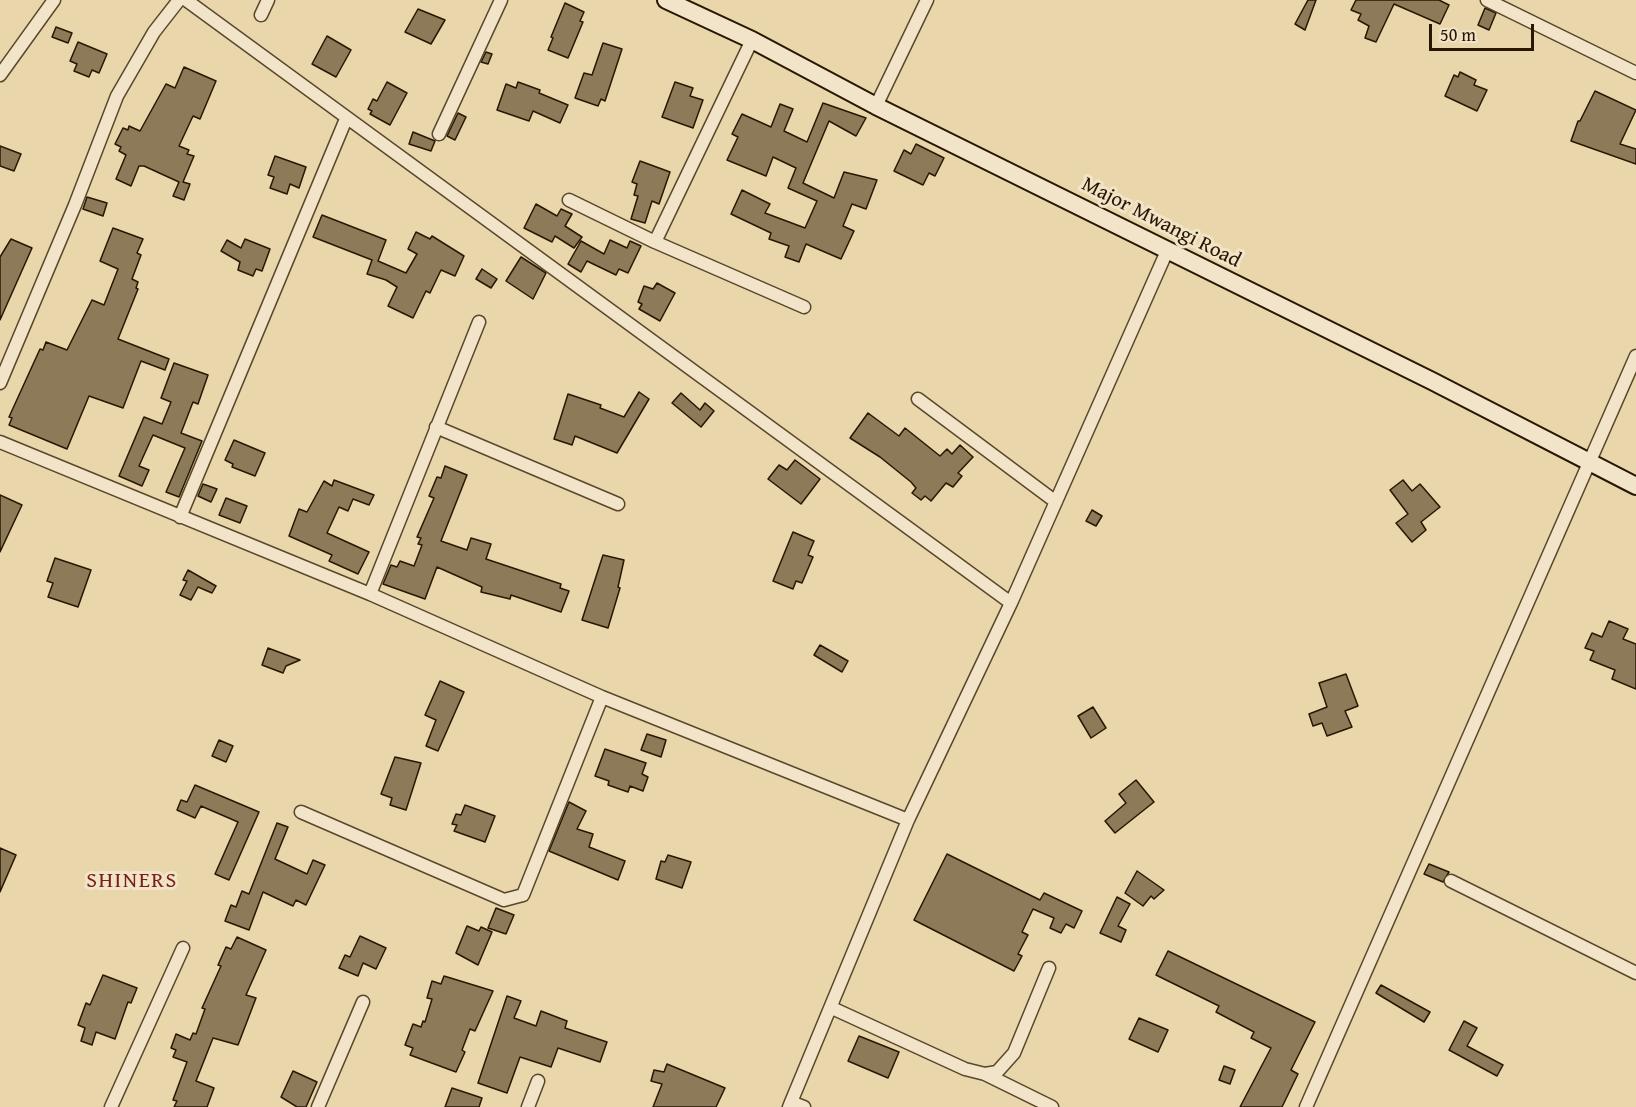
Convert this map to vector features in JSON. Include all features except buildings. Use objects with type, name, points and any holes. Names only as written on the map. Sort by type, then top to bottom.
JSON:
[{"type":"street","points":[[0,75],[54,0]]},
{"type":"street","points":[[0,383],[75,205],[117,96],[154,32],[179,0]]},
{"type":"street","points":[[186,0],[1011,603]]},
{"type":"street","points":[[261,15],[268,0]]},
{"type":"street","points":[[439,134],[501,0]]},
{"type":"street","name":"Major Mwangi Road","points":[[666,0],[752,40],[876,106],[1432,381],[1636,486]]},
{"type":"street","points":[[876,106],[927,0]]},
{"type":"street","points":[[1487,0],[1636,73]]},
{"type":"street","points":[[655,242],[752,40]]},
{"type":"street","points":[[180,517],[346,119]]},
{"type":"street","points":[[568,200],[655,242],[804,308]]},
{"type":"street","points":[[804,1107],[790,1104],[832,1008],[908,820],[1011,603],[1167,251]]},
{"type":"street","points":[[370,594],[479,322]]},
{"type":"street","points":[[1306,1107],[1587,461],[1636,356]]},
{"type":"street","points":[[918,399],[1056,502]]},
{"type":"street","points":[[436,427],[618,504]]},
{"type":"street","points":[[0,442],[370,594],[602,697],[908,820]]},
{"type":"street","points":[[301,812],[504,900],[523,895],[602,697]]},
{"type":"street","points":[[1451,881],[1636,973]]},
{"type":"street","points":[[111,1107],[183,948]]},
{"type":"street","points":[[985,1074],[997,1072],[1014,1053],[1049,968]]},
{"type":"street","points":[[318,1107],[363,1002]]},
{"type":"street","points":[[832,1008],[965,1069],[985,1074],[1052,1107]]},
{"type":"street","points":[[528,1107],[538,1081]]},
{"type":"district","name":"SHINERS","points":[[132,881]]}]
